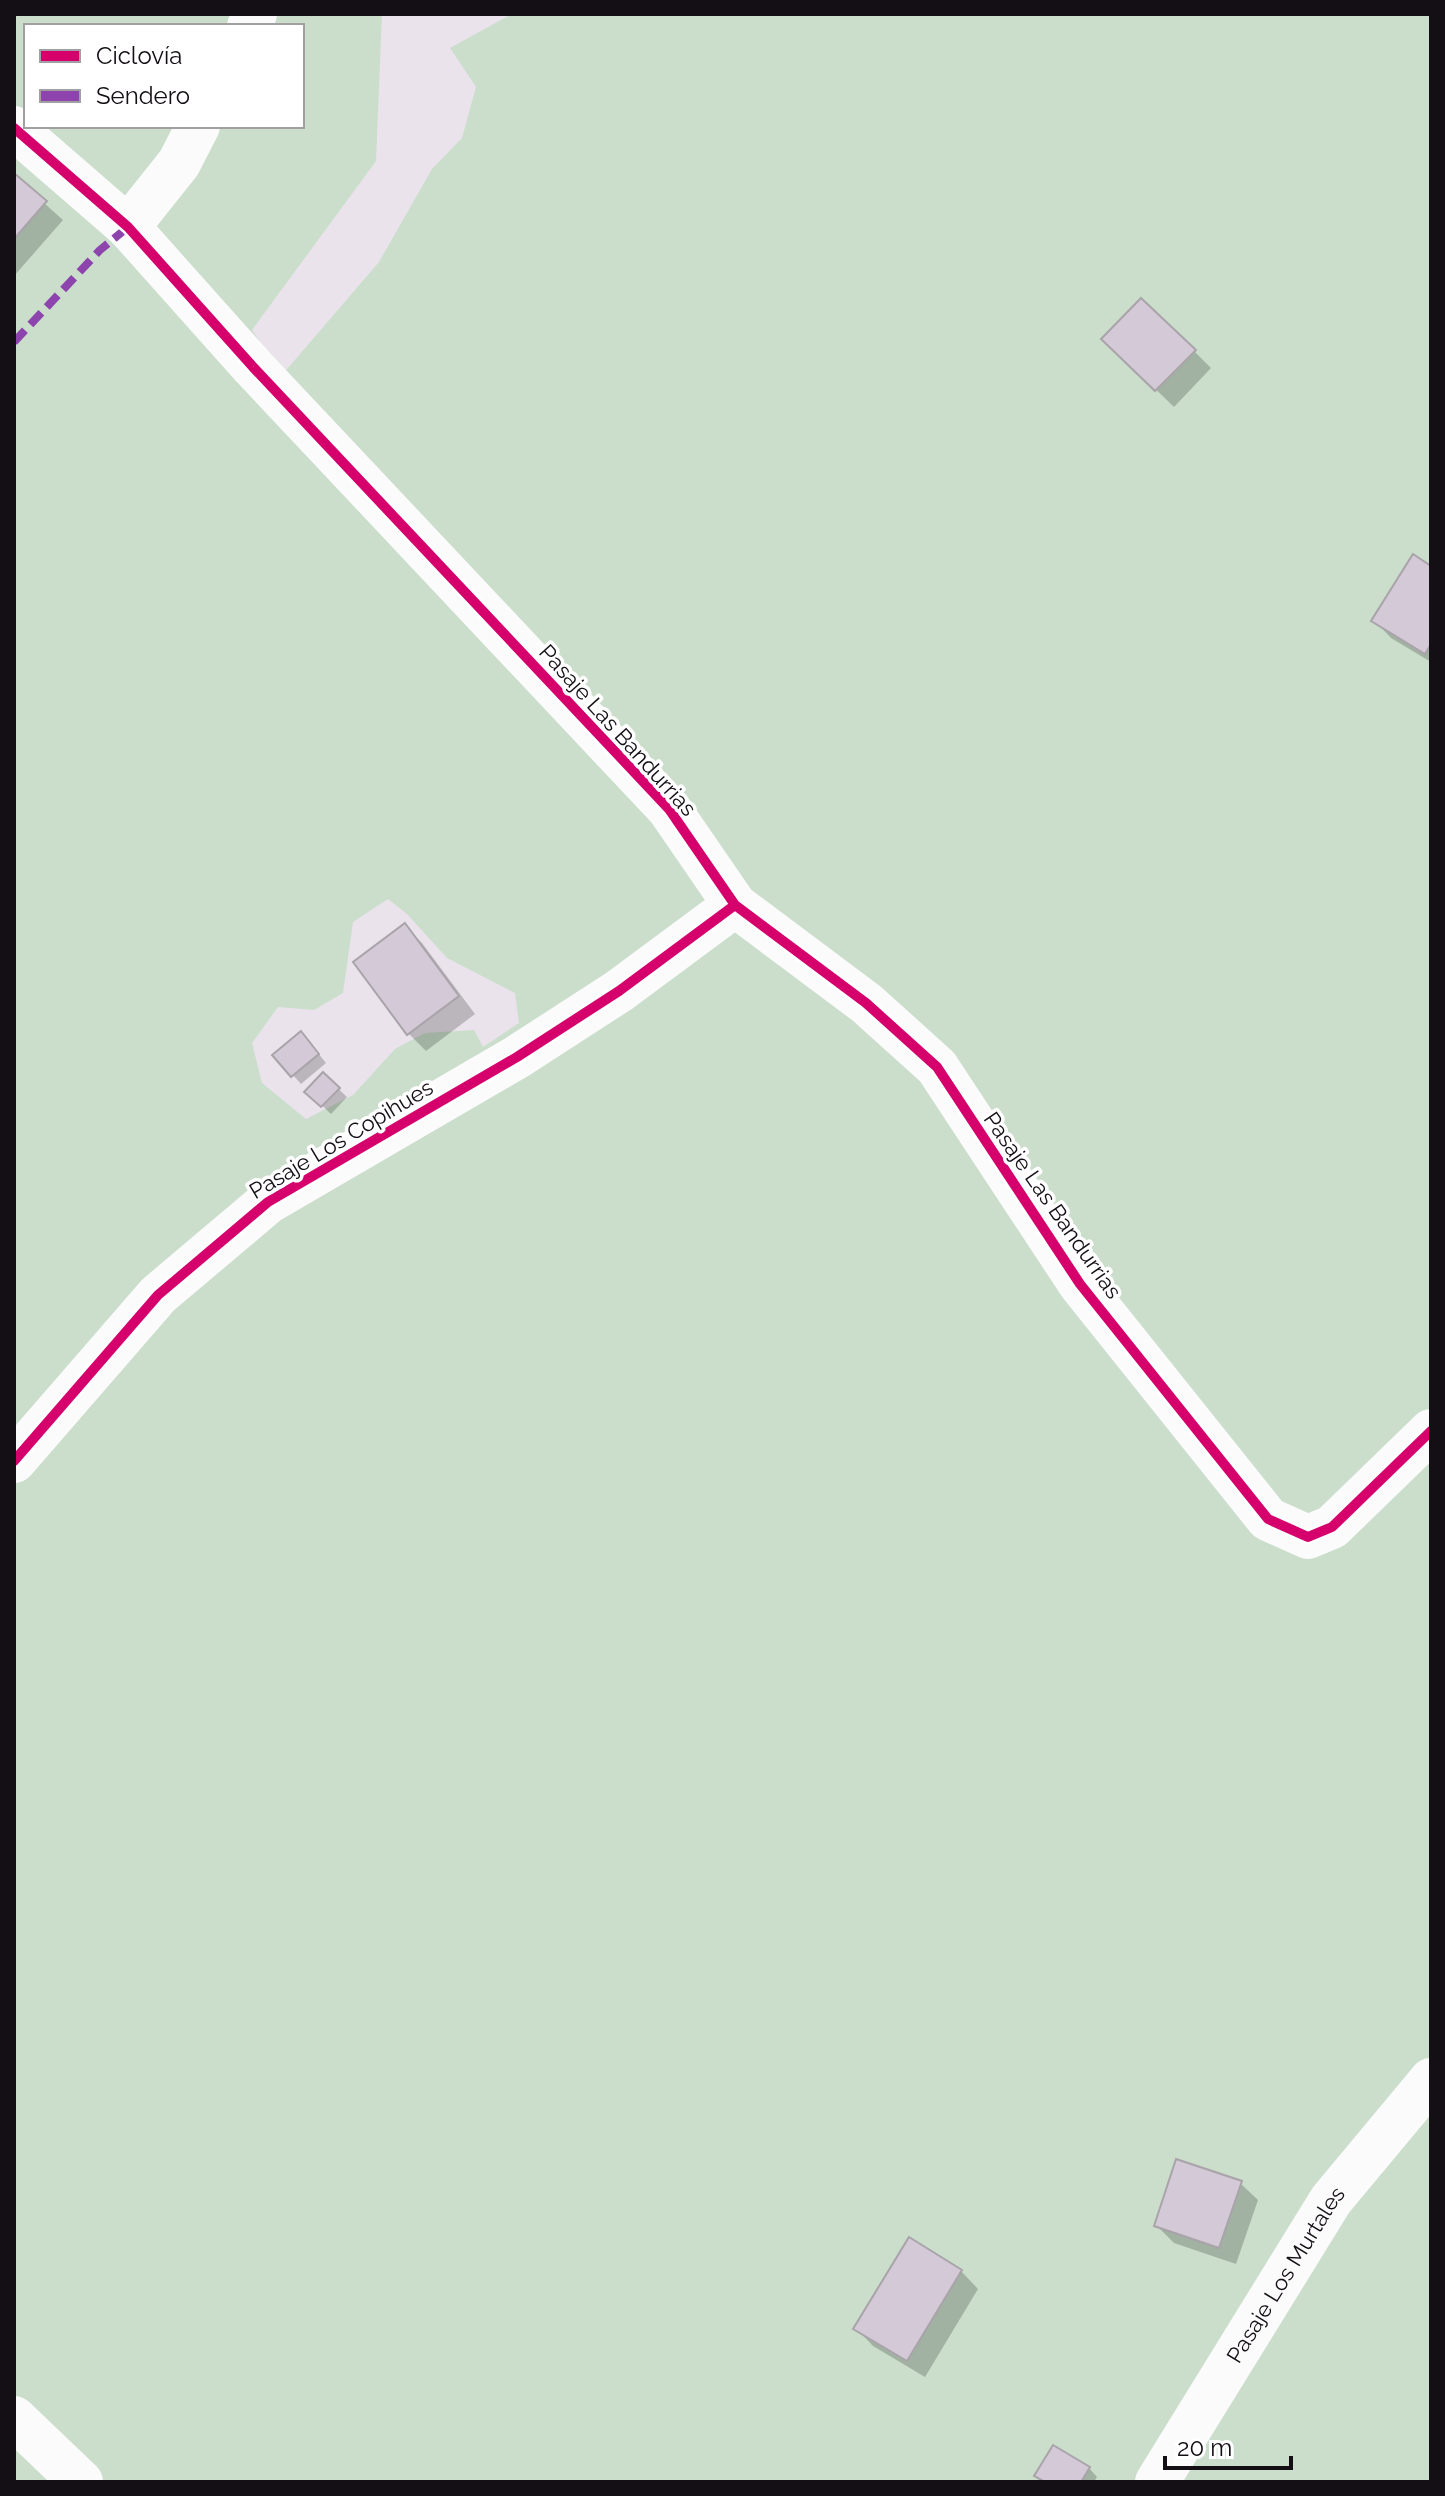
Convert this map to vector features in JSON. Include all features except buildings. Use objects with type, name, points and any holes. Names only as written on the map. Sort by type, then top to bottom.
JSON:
[{"type":"street","name":"Pasaje Las Bandurrias","points":[[14,128],[128,227],[264,378],[669,809],[735,905],[866,1003],[937,1067],[1080,1284],[1268,1519],[1308,1537],[1332,1527],[1431,1431]]},
{"type":"street","points":[[128,227],[179,163],[197,128]]},
{"type":"street","name":"Pasaje Los Copihues","points":[[14,1461],[158,1295],[268,1202],[517,1057],[619,991],[735,905]]},
{"type":"street","name":"Pasaje Los Murtales","points":[[1157,2482],[1331,2200],[1431,2080]]},
{"type":"street","points":[[14,2418],[81,2482]]},
{"type":"green space","points":[[14,14],[382,14],[376,161],[252,330],[282,375],[379,262],[432,169],[462,138],[476,87],[450,48],[512,14],[1431,14],[1431,2482],[14,2482]],"holes":[[[388,899],[407,914],[447,958],[515,993],[519,1023],[483,1047],[474,1030],[425,1033],[395,1049],[353,1095],[306,1119],[262,1083],[252,1043],[278,1007],[314,1010],[343,993],[353,922]]]},
{"type":"marked path","points":[[14,342],[100,250],[128,227]]},
{"type":"cycle path","points":[[14,128],[128,227],[253,367],[669,809],[735,905],[866,1003],[937,1067],[1080,1284],[1268,1519],[1308,1537],[1332,1527],[1431,1431]]},
{"type":"cycle path","points":[[14,1461],[158,1295],[268,1202],[517,1057],[619,991],[735,905]]}]
